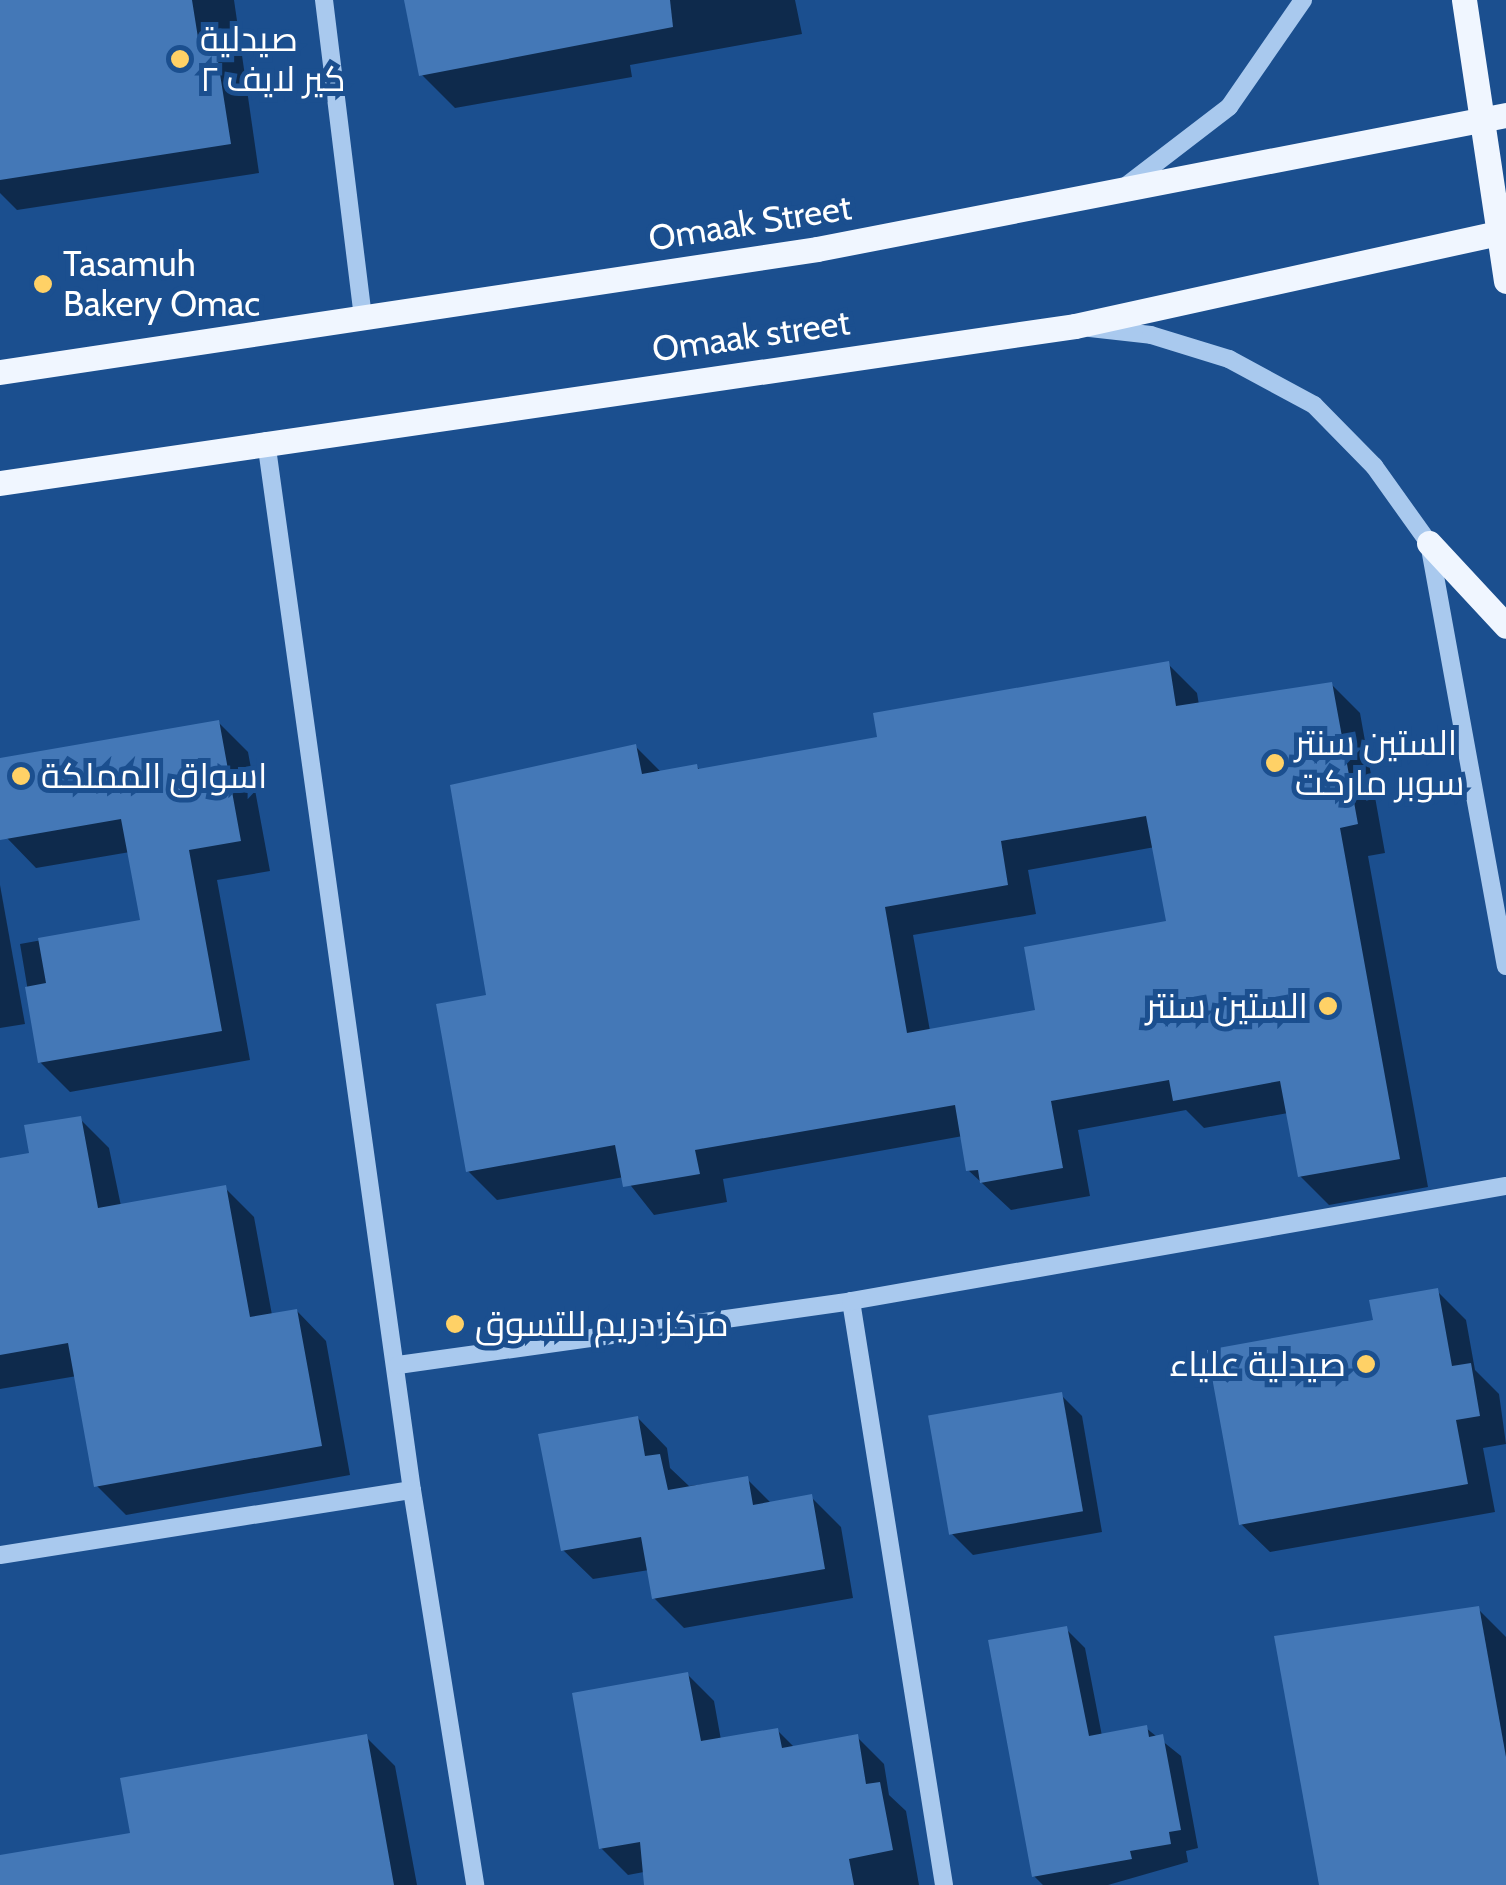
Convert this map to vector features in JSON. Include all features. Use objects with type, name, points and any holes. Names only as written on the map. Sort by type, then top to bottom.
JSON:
[{"type":"main road","points":[[1464,0],[1495,117],[1506,281]]},
{"type":"main road","name":"Omaak Street","points":[[0,372],[817,249],[1114,195],[1495,117]]},
{"type":"main road","name":"Omaak street","points":[[0,483],[266,440],[1075,326],[1502,232]]},
{"type":"main road","points":[[1428,543],[1506,626]]},
{"type":"street","points":[[324,0],[363,316]]},
{"type":"street","points":[[1114,195],[1229,107],[1303,0]]},
{"type":"street","points":[[1075,326],[1151,335],[1229,360],[1314,404],[1374,466],[1428,543],[1506,966]]},
{"type":"street","points":[[266,440],[398,1365],[412,1490],[475,1885]]},
{"type":"street","points":[[398,1365],[851,1301],[1506,1186]]},
{"type":"street","points":[[851,1301],[944,1885]]},
{"type":"street","points":[[0,1555],[412,1490]]},
{"type":"building","points":[[0,0],[192,0],[199,44],[215,42],[231,144],[0,180]]},
{"type":"building","points":[[404,0],[670,0],[673,27],[419,76]]},
{"type":"building","points":[[1169,661],[1176,706],[1332,682],[1358,824],[1340,828],[1400,1159],[1298,1177],[1280,1081],[1173,1101],[1169,1080],[1051,1101],[1063,1168],[980,1183],[978,1170],[966,1171],[955,1105],[695,1150],[700,1174],[623,1187],[615,1145],[466,1172],[436,1004],[486,995],[450,785],[636,744],[642,774],[697,764],[698,769],[877,737],[873,713]],"holes":[[[1146,816],[1166,921],[1024,947],[1035,1010],[907,1033],[885,907],[1008,885],[1001,841]]]},
{"type":"building","points":[[219,720],[241,841],[189,850],[222,1031],[38,1063],[25,987],[46,983],[38,938],[140,920],[121,819],[0,840],[0,758]]},
{"type":"building","points":[[81,1116],[98,1208],[226,1185],[250,1317],[297,1309],[322,1446],[94,1487],[68,1343],[0,1355],[0,1158],[29,1153],[24,1125]]},
{"type":"building","points":[[1438,1288],[1452,1366],[1471,1363],[1480,1416],[1456,1420],[1468,1484],[1239,1525],[1207,1350],[1373,1320],[1369,1300]]},
{"type":"building","points":[[1062,1392],[1083,1511],[949,1535],[928,1416]]},
{"type":"building","points":[[638,1416],[645,1456],[660,1454],[668,1490],[748,1476],[753,1505],[812,1494],[825,1569],[652,1599],[641,1537],[561,1551],[538,1434]]},
{"type":"building","points":[[1479,1606],[1506,1757],[1506,1885],[1319,1885],[1274,1636]]},
{"type":"building","points":[[1067,1626],[1089,1736],[1147,1725],[1149,1737],[1163,1734],[1181,1830],[1169,1832],[1171,1844],[1130,1851],[1132,1859],[1032,1877],[988,1640]]},
{"type":"building","points":[[688,1672],[701,1741],[778,1728],[782,1748],[858,1734],[866,1784],[880,1782],[893,1850],[849,1859],[854,1885],[644,1885],[640,1842],[599,1849],[572,1693]]},
{"type":"building","points":[[367,1734],[394,1885],[0,1885],[0,1855],[130,1833],[120,1778]]},
{"type":"place","name":"صيدلية كير لايف ٢","points":[[180,59]]},
{"type":"place","name":"Tasamuh Bakery Omac","points":[[43,284]]},
{"type":"place","name":"الستين سنتر سوبر ماركت","points":[[1275,763]]},
{"type":"place","name":"اسواق المملكة","points":[[21,776]]},
{"type":"place","name":"الستين سنتر","points":[[1328,1006]]},
{"type":"place","name":"مركز دريم للتسوق","points":[[455,1324]]},
{"type":"place","name":"صيدلية علياء","points":[[1366,1364]]}]
